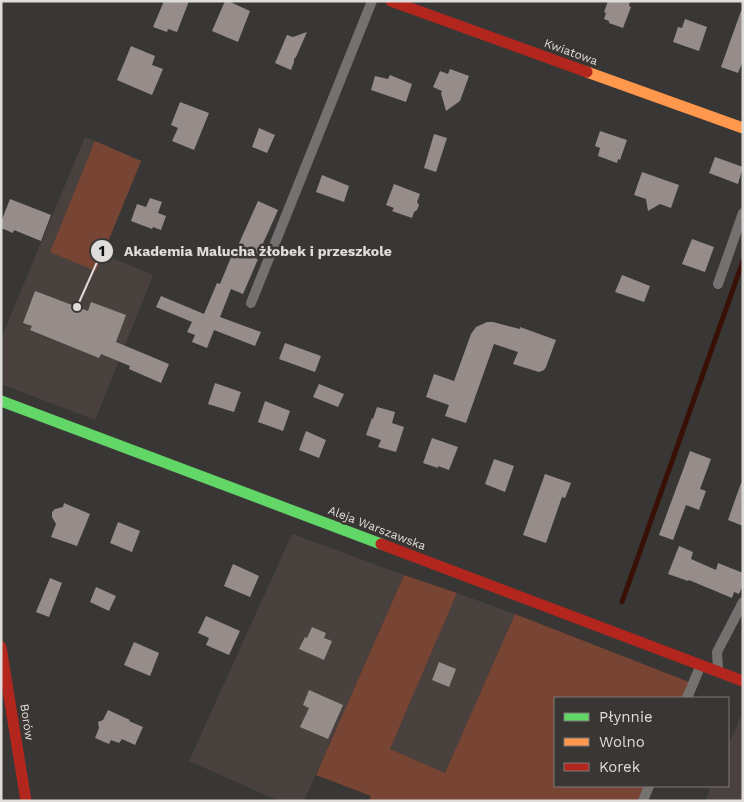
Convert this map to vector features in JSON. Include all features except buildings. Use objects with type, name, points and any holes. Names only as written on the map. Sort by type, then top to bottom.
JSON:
[{"type":"street","name":"Kwiatowa","points":[[391,1],[743,128]]},
{"type":"street","name":"Aleja Warszawska","points":[[1,401],[700,665],[739,676]]},
{"type":"street","name":"Borów","points":[[1,647],[4,686],[26,801]]},
{"type":"lane","points":[[251,303],[372,1]]},
{"type":"lane","points":[[718,284],[743,213]]},
{"type":"lane","points":[[718,671],[717,652],[743,602]]},
{"type":"lane","points":[[686,697],[700,665]]},
{"type":"lane","points":[[643,801],[649,787]]},
{"type":"shaded area","points":[[85,137],[141,161],[103,254],[153,275],[95,420],[1,384],[1,339]]},
{"type":"shaded area","points":[[95,141],[141,161],[96,271],[50,252]]},
{"type":"shaded area","points":[[292,534],[404,575],[304,801],[279,801],[189,761]]},
{"type":"shaded area","points":[[404,575],[457,593],[390,749],[445,773],[515,614],[689,682],[682,697],[554,697],[554,787],[645,787],[638,801],[369,801],[371,796],[316,775]]},
{"type":"shaded area","points":[[457,593],[515,614],[445,773],[390,749]]},
{"type":"shaded area","points":[[743,711],[743,801],[705,801],[711,787],[729,787],[729,744]]},
{"type":"waterway","points":[[622,602],[743,261]]},
{"type":"traffic: fast","points":[[1,401],[381,544]]},
{"type":"traffic: slow","points":[[587,72],[743,128]]},
{"type":"traffic: jam","points":[[391,1],[587,72]]},
{"type":"traffic: jam","points":[[381,544],[743,681]]},
{"type":"traffic: jam","points":[[1,647],[26,801]]},
{"type":"place","name":"Akademia Malucha żłobek i przeszkole","points":[[77,307]]}]
